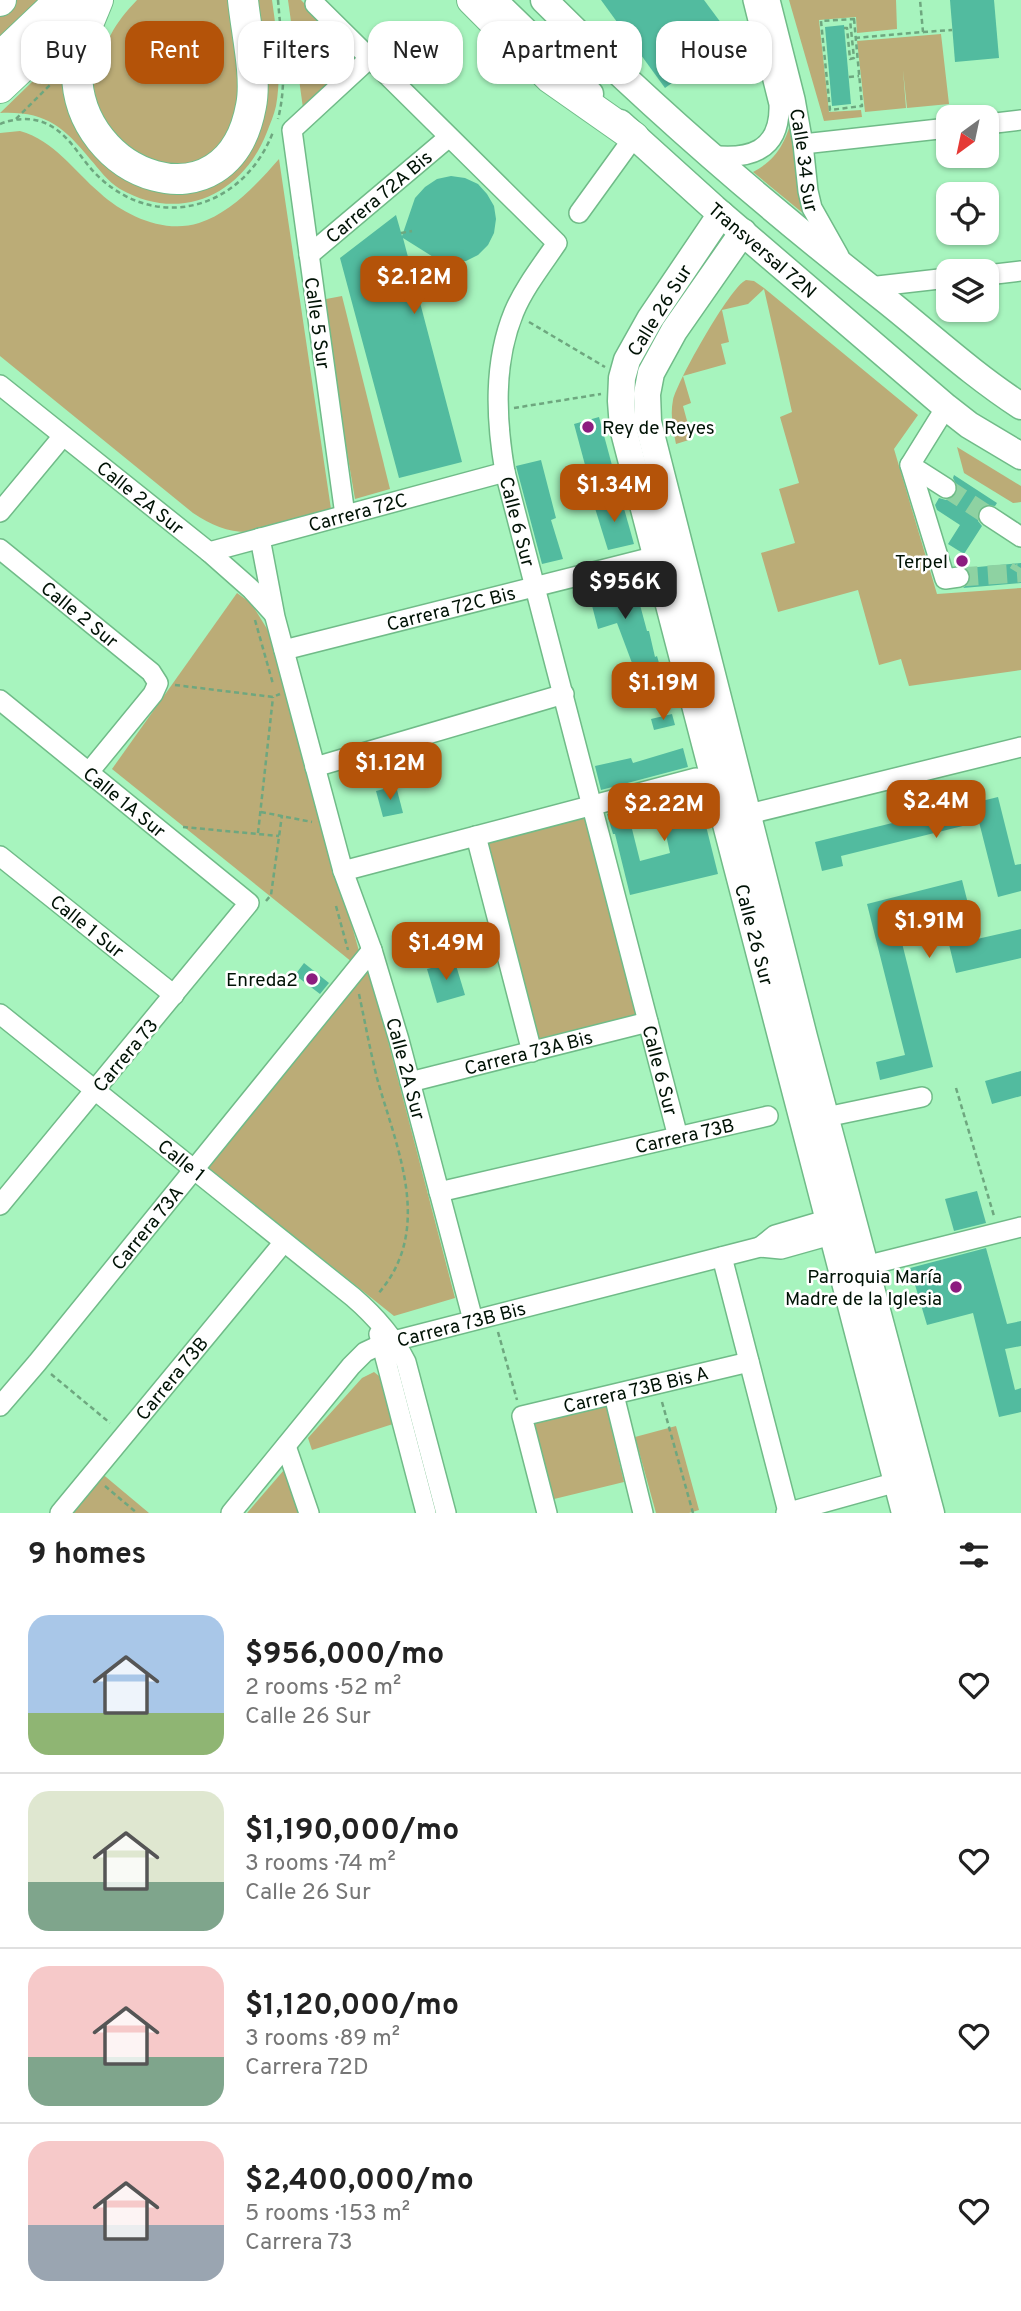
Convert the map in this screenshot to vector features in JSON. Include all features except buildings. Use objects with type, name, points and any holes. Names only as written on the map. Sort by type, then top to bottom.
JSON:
[{"type":"highway","points":[[0,57],[60,0]]},
{"type":"highway","points":[[0,88],[93,0]]},
{"type":"highway","points":[[98,0],[79,52],[77,82],[82,104],[100,138],[114,152],[133,168],[151,177],[172,180],[194,178],[214,168],[230,155],[243,133],[249,117],[253,89],[243,0]]},
{"type":"highway","points":[[472,0],[550,78],[634,137]]},
{"type":"main road","name":"Transversal 72N","points":[[493,0],[634,137],[721,214],[946,407],[969,425],[1021,456]]},
{"type":"main road","name":"Transversal 72N","points":[[544,0],[594,51],[709,155],[958,361],[1021,406]]},
{"type":"main road","name":"Calle 26 Sur","points":[[721,214],[650,319],[627,360],[622,385],[636,425],[842,1223],[905,1513]]},
{"type":"main road","name":"Calle 26 Sur","points":[[743,232],[674,331],[651,373],[636,425],[657,556],[826,1117],[842,1223],[865,1266],[931,1513]]},
{"type":"street","name":"Calle 34 Sur","points":[[709,155],[733,158],[751,155],[767,144],[776,131],[780,116],[779,104],[753,0]]},
{"type":"street","name":"Calle 34 Sur","points":[[770,0],[795,99],[812,208],[824,233],[860,280]]},
{"type":"street","name":"Calle 6 Sur","points":[[315,4],[368,56]]},
{"type":"street","points":[[281,128],[368,60]]},
{"type":"street","name":"Calle 6 Sur","points":[[396,84],[557,243],[514,312],[500,370],[498,410],[505,472],[678,1137]]},
{"type":"street","points":[[999,123],[1021,120]]},
{"type":"street","name":"Calle 5 Sur","points":[[281,128],[309,255],[345,515]]},
{"type":"street","points":[[803,144],[936,129]]},
{"type":"street","name":"Carrera 72A Bis","points":[[309,255],[449,137]]},
{"type":"street","points":[[579,213],[634,137]]},
{"type":"street","points":[[999,274],[1021,271]]},
{"type":"street","points":[[860,280],[936,278]]},
{"type":"street","name":"Calle 2A Sur","points":[[0,385],[209,552],[252,590],[275,617]]},
{"type":"street","points":[[946,407],[910,465],[945,579],[959,577]]},
{"type":"street","points":[[0,512],[63,436]]},
{"type":"street","points":[[910,465],[946,488]]},
{"type":"street","name":"Carrera 72C","points":[[209,552],[505,472]]},
{"type":"street","points":[[989,516],[1021,537]]},
{"type":"street","name":"Calle 2A Sur","points":[[260,538],[284,650],[281,694],[315,767],[342,871],[372,950],[473,1320]]},
{"type":"street","name":"Calle 2 Sur","points":[[0,549],[151,672],[158,683]]},
{"type":"street","name":"Carrera 72C Bis","points":[[284,650],[657,556]]},
{"type":"street","points":[[89,772],[153,694],[158,683]]},
{"type":"street","points":[[315,767],[564,694]]},
{"type":"street","name":"Calle 1A Sur","points":[[0,700],[249,903]]},
{"type":"street","points":[[736,817],[1021,747]]},
{"type":"street","points":[[342,871],[696,778]]},
{"type":"street","points":[[476,836],[532,1052]]},
{"type":"street","name":"Calle 1 Sur","points":[[0,856],[174,995]]},
{"type":"street","name":"Carrera 73","points":[[0,1205],[249,903]]},
{"type":"street","name":"Carrera 73A","points":[[0,1406],[372,950]]},
{"type":"street","name":"Calle 1","points":[[0,1014],[193,1170],[366,1304],[388,1342],[406,1362],[446,1513]]},
{"type":"street","name":"Carrera 73A Bis","points":[[410,1082],[648,1022]]},
{"type":"street","points":[[826,1117],[922,1097]]},
{"type":"street","name":"Carrera 73B","points":[[439,1192],[768,1116]]},
{"type":"street","name":"Carrera 73B Bis","points":[[231,1513],[365,1352],[388,1342],[493,1314],[760,1247],[775,1235],[842,1223]]},
{"type":"street","points":[[865,1266],[1021,1227]]},
{"type":"street","name":"Carrera 73B","points":[[60,1513],[284,1242]]},
{"type":"street","points":[[722,1257],[787,1513],[897,1482]]},
{"type":"street","name":"Calle 1","points":[[388,1342],[426,1513]]},
{"type":"street","name":"Carrera 73B Bis A","points":[[522,1416],[749,1362]]},
{"type":"street","points":[[614,1395],[643,1513]]},
{"type":"street","points":[[522,1416],[547,1513]]},
{"type":"street","points":[[286,1446],[309,1513]]},
{"type":"path","points":[[0,124],[16,119],[47,124],[65,137],[99,177],[138,201],[163,208],[187,208],[212,200],[237,184],[254,168],[281,128],[283,69],[278,0]]},
{"type":"path","points":[[920,0],[923,32]]},
{"type":"path","points":[[854,19],[855,38],[862,106],[830,110],[821,21],[854,19]]},
{"type":"path","points":[[844,28],[847,28],[850,59],[854,58],[850,20]]},
{"type":"path","points":[[855,38],[952,30]]},
{"type":"path","points":[[849,78],[859,76]]},
{"type":"path","points":[[16,119],[50,84]]},
{"type":"path","points":[[401,233],[412,231]]},
{"type":"path","points":[[514,312],[622,385]]},
{"type":"path","points":[[498,410],[622,385]]},
{"type":"path","points":[[254,617],[281,694],[258,833]]},
{"type":"path","points":[[158,683],[281,694]]},
{"type":"path","points":[[261,812],[330,824]]},
{"type":"path","points":[[249,903],[265,902],[271,895],[282,816]]},
{"type":"path","points":[[170,838],[185,826],[279,836]]},
{"type":"path","points":[[334,898],[355,973],[376,1075],[407,1189],[408,1230],[401,1257],[387,1283],[366,1304]]},
{"type":"path","points":[[956,1088],[999,1232]]},
{"type":"path","points":[[493,1314],[522,1416]]},
{"type":"path","points":[[37,1363],[126,1436]]},
{"type":"path","points":[[657,1384],[693,1513]]},
{"type":"path","points":[[91,1475],[137,1513]]},
{"type":"shaded area","points":[[12,0],[50,0],[28,21],[21,21],[21,27],[0,47],[0,12]]},
{"type":"shaded area","points":[[137,0],[235,0],[238,84],[242,84],[234,136],[186,172],[122,150],[85,90],[93,84],[111,84],[111,35]]},
{"type":"shaded area","points":[[250,0],[272,0],[275,21],[248,21]]},
{"type":"shaded area","points":[[288,0],[301,0],[322,21],[291,21]]},
{"type":"shaded area","points":[[789,0],[896,0],[897,29],[857,33],[856,17],[819,20],[829,112],[861,110],[862,117],[824,121]]},
{"type":"shaded area","points":[[941,34],[949,104],[907,108],[903,70],[906,108],[865,112],[857,41]]},
{"type":"shaded area","points":[[30,84],[66,84],[118,170],[232,165],[241,84],[278,84],[276,106],[256,154],[226,187],[187,203],[165,204],[143,199],[120,189],[62,129],[41,118],[0,113]]},
{"type":"shaded area","points":[[300,84],[328,84],[303,108]]},
{"type":"shaded area","points":[[793,115],[810,219],[753,172],[769,161],[780,148]]},
{"type":"shaded area","points":[[20,131],[54,149],[121,209],[146,221],[173,226],[199,223],[222,212],[253,187],[279,159],[331,509],[248,532],[233,531],[213,524],[193,513],[0,356],[0,133]]},
{"type":"shaded area","points":[[746,280],[754,281],[764,288],[918,415],[894,449],[937,594],[1021,588],[1021,670],[909,686],[901,659],[879,665],[858,590],[778,612],[761,553],[795,543],[779,489],[799,483],[780,417],[792,412],[764,289],[748,304],[722,310],[729,342],[721,344],[726,364],[683,376],[705,335],[738,286]]},
{"type":"shaded area","points":[[342,296],[390,489],[355,499],[321,300]]},
{"type":"shaded area","points":[[683,376],[691,403],[683,406],[692,439],[676,444],[672,406]]},
{"type":"shaded area","points":[[957,447],[1021,486],[1021,502],[1013,503],[964,473]]},
{"type":"shaded area","points":[[237,593],[251,603],[269,632],[359,951],[352,962],[112,769]]},
{"type":"shaded area","points":[[586,813],[639,1019],[537,1045],[484,838]]},
{"type":"shaded area","points":[[368,964],[455,1298],[394,1316],[205,1165]]},
{"type":"shaded area","points":[[374,1372],[379,1376],[393,1424],[312,1450],[308,1438],[362,1378]]},
{"type":"shaded area","points":[[606,1406],[624,1482],[550,1500],[532,1423]]},
{"type":"shaded area","points":[[676,1426],[699,1510],[689,1513],[656,1513],[635,1437]]},
{"type":"shaded area","points":[[284,1470],[300,1513],[247,1513]]},
{"type":"shaded area","points":[[100,1472],[149,1513],[67,1513]]},
{"type":"tunnel","points":[[946,488],[989,516]]},
{"type":"tunnel","points":[[959,577],[1018,573],[1021,568]]},
{"type":"place","name":"Rey de Reyes","points":[[588,427]]},
{"type":"place","name":"Terpel","points":[[962,561]]},
{"type":"place","name":"Enreda2","points":[[312,979]]},
{"type":"place","name":"Parroquia María Madre de la Iglesia","points":[[956,1287]]}]
